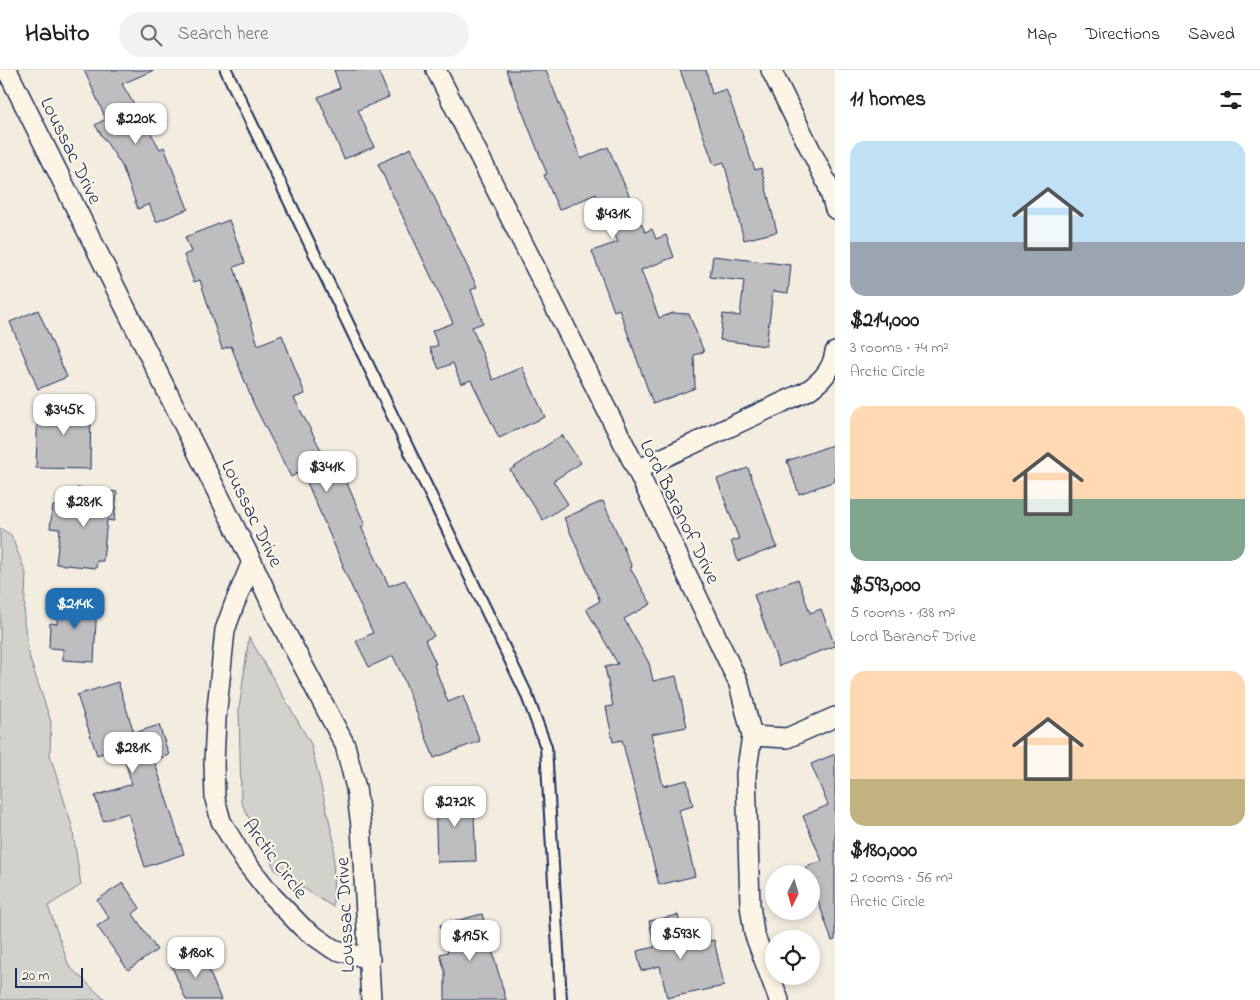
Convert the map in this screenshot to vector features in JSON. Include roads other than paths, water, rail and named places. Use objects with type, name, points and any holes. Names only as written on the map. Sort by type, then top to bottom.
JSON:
[{"type":"street","name":"Loussac Drive","points":[[7,70],[252,562],[278,618],[345,745],[356,788],[361,826],[371,1000]]},
{"type":"street","name":"Lord Baranof Drive","points":[[436,70],[637,470],[739,684],[752,736],[746,774],[750,905],[754,933],[779,1000]]},
{"type":"street","points":[[771,70],[827,183],[835,209]]},
{"type":"street","points":[[637,470],[819,384],[828,372],[835,352]]},
{"type":"street","name":"Arctic Circle","points":[[252,562],[225,630],[216,719],[214,764],[215,798],[221,821],[244,860],[273,897],[303,928],[333,949],[370,959]]},
{"type":"street","points":[[752,736],[787,738],[835,717]]},
{"type":"lane","points":[[226,70],[530,702],[546,747],[561,1000]]}]
